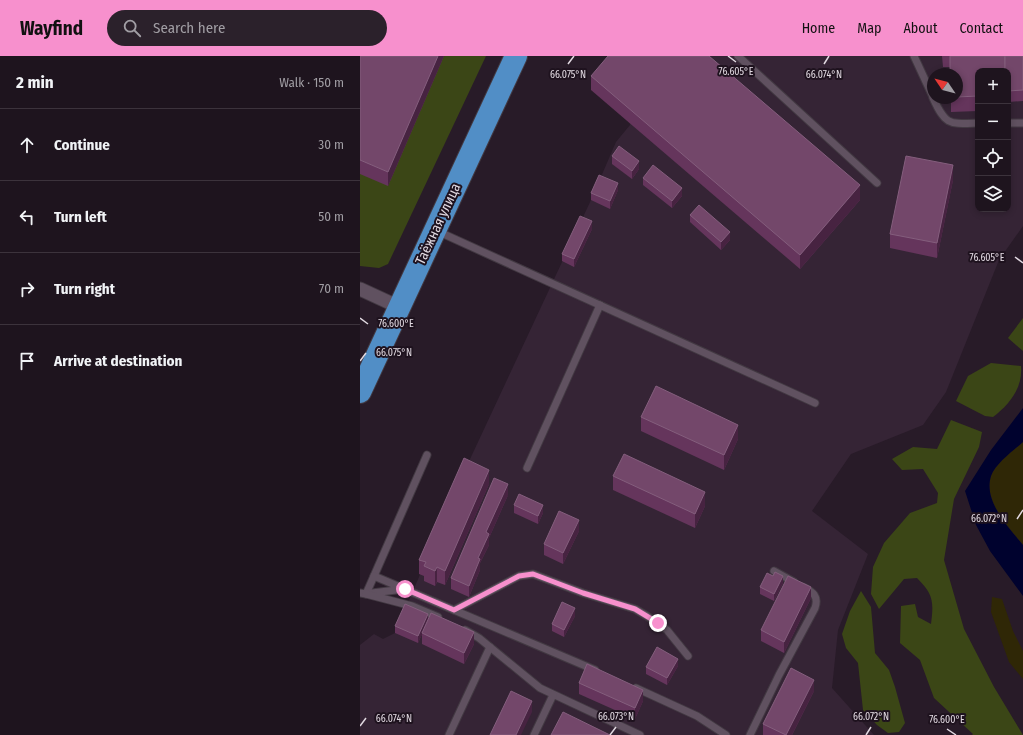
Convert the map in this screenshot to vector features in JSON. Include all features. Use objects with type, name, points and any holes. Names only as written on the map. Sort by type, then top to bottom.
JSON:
[{"type":"highway","name":"Таёжная улица","points":[[360,392],[516,56]]},
{"type":"street","points":[[360,289],[399,307]]},
{"type":"lane","points":[[738,56],[877,183]]},
{"type":"lane","points":[[914,56],[927,85]]},
{"type":"lane","points":[[936,104],[941,115],[947,121],[956,124],[975,123]]},
{"type":"lane","points":[[1011,123],[1023,122]]},
{"type":"lane","points":[[435,230],[816,403]]},
{"type":"lane","points":[[527,468],[600,305]]},
{"type":"lane","points":[[363,593],[374,576],[426,455]]},
{"type":"lane","points":[[750,735],[818,601],[816,596],[810,590],[774,571]]},
{"type":"lane","points":[[454,610],[519,576],[533,574],[583,593],[635,609],[667,630],[688,656]]},
{"type":"lane","points":[[374,576],[600,673]]},
{"type":"lane","points":[[363,593],[405,589]]},
{"type":"lane","points":[[363,593],[412,606],[445,621]]},
{"type":"lane","points":[[458,627],[471,633],[490,647],[540,688],[640,735]]},
{"type":"lane","points":[[449,735],[490,647]]},
{"type":"lane","points":[[630,685],[697,716],[726,735]]},
{"type":"lane","points":[[534,735],[553,694]]},
{"type":"shaded area","points":[[620,56],[1023,56],[1023,226],[999,260],[946,392],[923,425],[851,454],[812,511],[868,554],[838,630],[832,688],[874,735],[360,735],[360,645],[374,634],[383,639],[395,633],[464,472],[591,200],[616,142],[630,125]]},
{"type":"green space","points":[[360,56],[486,56],[388,264],[379,268],[360,266]]},
{"type":"green space","points":[[1023,318],[1023,351],[1008,338]]},
{"type":"green space","points":[[991,363],[1021,366],[1020,382],[1014,395],[993,417],[985,416],[956,401],[968,376]]},
{"type":"green space","points":[[951,420],[982,432],[979,447],[954,499],[944,560],[964,629],[994,687],[1023,735],[972,735],[973,734],[934,698],[920,660],[900,643],[901,606],[915,604],[918,617],[931,624],[931,598],[917,578],[904,579],[879,609],[871,594],[873,567],[884,543],[910,513],[937,503],[938,493],[923,469],[902,470],[892,459],[913,447],[937,449]]},
{"type":"green space","points":[[861,591],[871,607],[875,653],[889,670],[905,723],[899,732],[888,733],[877,725],[863,710],[858,663],[846,648],[842,634],[850,611]]},
{"type":"sand","points":[[1023,442],[1023,545],[999,514],[991,495],[990,485],[993,471]]},
{"type":"sand","points":[[992,597],[1002,599],[1013,631],[1023,651],[1023,679],[1009,662],[991,612]]},
{"type":"water","points":[[1023,408],[1023,442],[993,471],[990,485],[991,495],[999,514],[1023,545],[1023,596],[990,551],[976,525],[965,491],[991,450]]},
{"type":"building","points":[[360,56],[438,56],[388,172],[360,160]]},
{"type":"building","points":[[608,56],[709,56],[860,185],[800,255],[591,76]]},
{"type":"building","points":[[950,56],[1005,56],[1005,68],[975,68],[975,96],[963,97],[963,68],[950,68]]},
{"type":"building","points":[[1005,56],[1023,56],[1023,90],[1011,91],[1011,68],[1005,68]]},
{"type":"building","points":[[619,146],[639,161],[632,171],[612,156]]},
{"type":"building","points":[[906,156],[953,165],[937,243],[890,234]]},
{"type":"building","points":[[653,165],[682,188],[672,201],[643,178]]},
{"type":"building","points":[[599,175],[618,183],[610,201],[591,193]]},
{"type":"building","points":[[699,205],[730,232],[721,242],[690,215]]},
{"type":"building","points":[[580,216],[592,221],[574,259],[562,254]]},
{"type":"building","points":[[656,386],[738,425],[724,455],[641,417]]},
{"type":"building","points":[[624,454],[705,492],[695,514],[613,476]]},
{"type":"building","points":[[464,458],[489,470],[445,571],[437,567],[435,571],[424,566],[426,562],[419,560]]},
{"type":"building","points":[[494,478],[508,484],[486,532],[489,534],[478,558],[480,559],[469,586],[451,578]]},
{"type":"building","points":[[519,494],[543,505],[538,516],[514,505]]},
{"type":"building","points":[[559,511],[579,520],[563,553],[544,544]]},
{"type":"building","points":[[775,572],[783,576],[774,594],[760,587],[767,573],[773,576]]},
{"type":"building","points":[[788,576],[811,587],[784,642],[761,630]]},
{"type":"building","points":[[562,602],[575,608],[564,630],[552,624]]},
{"type":"building","points":[[405,604],[428,614],[418,636],[395,626]]},
{"type":"building","points":[[431,613],[474,632],[464,653],[422,633]]},
{"type":"building","points":[[657,647],[678,659],[667,678],[646,667]]},
{"type":"building","points":[[587,664],[643,690],[635,708],[579,683]]},
{"type":"building","points":[[791,668],[814,680],[786,735],[763,724]]},
{"type":"building","points":[[511,691],[532,701],[516,735],[490,735]]},
{"type":"building","points":[[563,712],[610,735],[551,735]]},
{"type":"route","points":[[405,589],[454,610],[519,576],[533,574],[583,593],[635,609],[658,623]]}]
